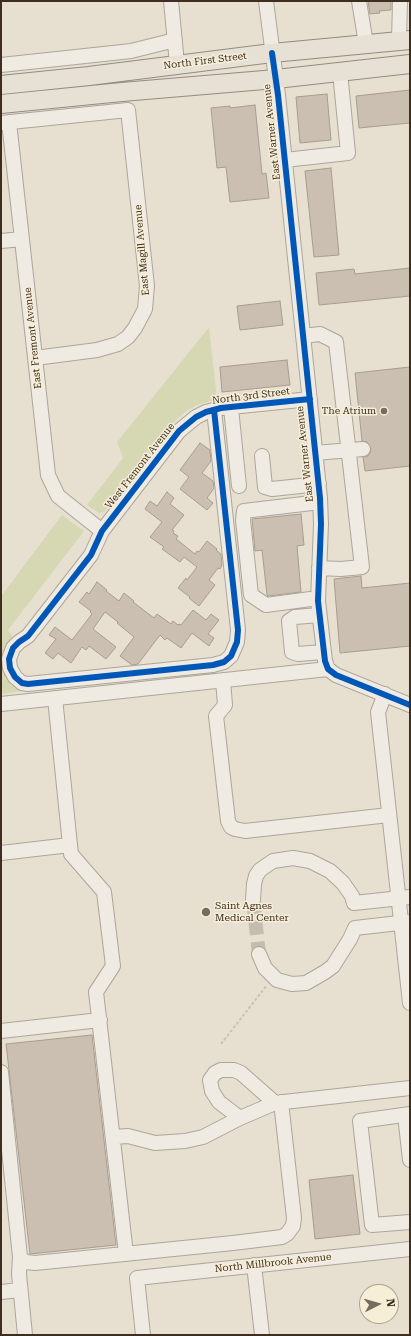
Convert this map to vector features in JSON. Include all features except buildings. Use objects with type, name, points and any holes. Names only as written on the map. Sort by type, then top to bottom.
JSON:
[{"type":"main road","name":"North First Street","points":[[1,85],[89,76],[272,53],[404,41]]},
{"type":"main road","points":[[1,104],[276,79],[410,64]]},
{"type":"street","points":[[171,1],[177,64]]},
{"type":"street","name":"East Warner Avenue","points":[[266,1],[285,160],[319,484],[321,524],[318,598],[323,652],[328,669]]},
{"type":"street","points":[[359,1],[366,44]]},
{"type":"street","points":[[400,1],[404,41]]},
{"type":"street","points":[[1,65],[125,52],[175,40]]},
{"type":"street","points":[[285,160],[348,153],[340,72]]},
{"type":"street","name":"East Magill Avenue","points":[[5,122],[128,110],[147,286],[145,309],[135,328],[128,337],[118,344],[97,350],[35,358]]},
{"type":"street","name":"East Fremont Avenue","points":[[5,122],[22,239],[46,464],[52,484],[58,496],[102,531]]},
{"type":"street","points":[[1,241],[22,239]]},
{"type":"street","points":[[303,336],[320,334],[336,342],[362,567],[341,569],[319,568]]},
{"type":"street","name":"North 3rd Street","points":[[196,417],[214,410],[310,399]]},
{"type":"street","points":[[231,408],[239,486]]},
{"type":"street","name":"West Fremont Avenue","points":[[196,417],[178,431],[102,531],[91,555],[28,636],[13,648],[9,659],[10,668],[14,677],[22,683],[28,684],[212,665],[224,662],[231,656],[238,642],[238,630],[214,410]]},
{"type":"street","points":[[315,453],[363,449]]},
{"type":"street","points":[[262,456],[265,487],[272,489],[319,484]]},
{"type":"street","points":[[318,598],[266,605],[251,594],[243,520],[244,511],[320,502]]},
{"type":"street","points":[[319,615],[295,617],[289,621],[292,652],[298,654],[323,652]]},
{"type":"street","points":[[1,704],[328,669],[336,675],[410,705]]},
{"type":"street","points":[[223,680],[225,705],[216,716],[228,821],[231,826],[235,829],[245,831],[389,815]]},
{"type":"street","points":[[385,694],[378,712],[389,815],[404,898],[410,1003]]},
{"type":"street","points":[[55,698],[71,854],[104,892],[113,966],[96,992],[126,1254]]},
{"type":"street","points":[[1,853],[70,845]]},
{"type":"street","points":[[253,900],[254,884],[256,876],[260,870],[273,861],[293,858],[310,861],[330,871],[343,882],[352,896],[356,916],[355,928],[350,939],[333,966],[326,972],[306,983],[292,984],[277,980],[265,968],[259,954]]},
{"type":"street","points":[[354,903],[404,898]]},
{"type":"street","points":[[355,928],[405,922]]},
{"type":"street","points":[[1,1031],[100,1020]]},
{"type":"street","points":[[20,1257],[22,1260],[30,1264],[278,1237],[287,1234],[293,1226],[294,1218],[278,1102],[241,1073],[234,1070],[221,1070],[215,1073],[210,1080],[212,1091],[219,1102],[240,1118]]},
{"type":"street","points":[[1,1072],[20,1257],[20,1290],[25,1335]]},
{"type":"street","points":[[113,1137],[128,1136],[155,1143],[185,1141],[202,1137],[240,1118],[278,1102],[410,1088]]},
{"type":"street","points":[[410,1160],[408,1114],[360,1121],[372,1225],[410,1222]]},
{"type":"street","name":"North Millbrook Avenue","points":[[143,1335],[136,1278],[410,1249]]},
{"type":"street","points":[[254,1265],[262,1335]]},
{"type":"street","points":[[1,1292],[20,1290]]},
{"type":"path","points":[[221,1044],[268,984]]},
{"type":"green space","points":[[209,327],[217,399],[197,405],[186,411],[174,422],[104,512],[99,513],[87,505],[123,458],[117,442]]},
{"type":"green space","points":[[62,515],[84,531],[8,630],[13,637],[6,646],[2,658],[2,666],[10,683],[22,691],[1,694],[1,596]]},
{"type":"tunnel","points":[[253,900],[259,954]]},
{"type":"cycle path","points":[[272,53],[278,95],[320,498],[321,524],[318,601],[325,661],[328,669],[336,675],[410,705]]},
{"type":"cycle path","points":[[214,410],[238,630],[237,642],[231,656],[224,662],[213,665],[28,684],[22,683],[15,677],[10,668],[9,659],[13,648],[28,636],[91,555],[102,531],[179,431],[196,417],[206,412],[221,408],[310,399]]},
{"type":"place","name":"The Atrium","points":[[384,411]]},
{"type":"place","name":"Saint Agnes Medical Center","points":[[206,912]]}]
